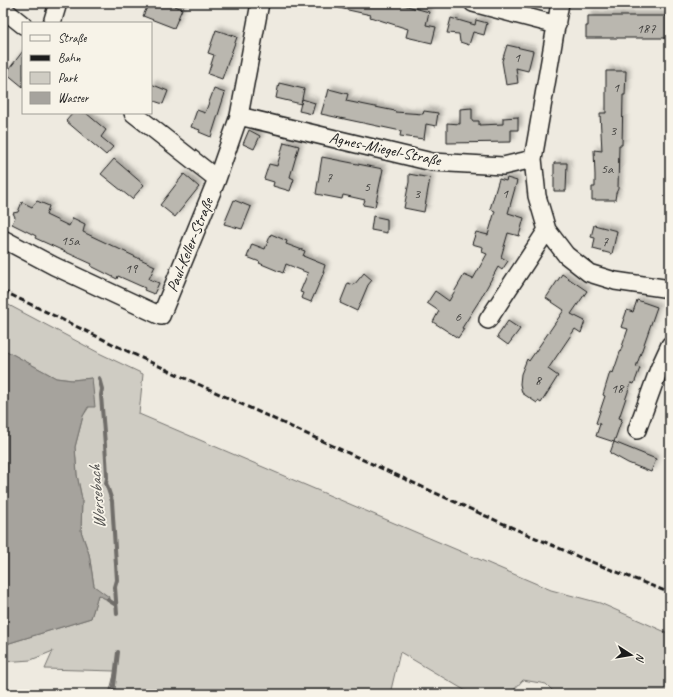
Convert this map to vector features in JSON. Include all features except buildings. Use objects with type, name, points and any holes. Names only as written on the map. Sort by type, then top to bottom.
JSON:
[{"type":"street","points":[[52,22],[58,3]]},
{"type":"street","name":"Paul-Keller-Straße","points":[[3,239],[54,266],[161,316],[217,180],[240,116],[260,3]]},
{"type":"street","points":[[473,3],[557,25]]},
{"type":"street","points":[[560,3],[533,159],[537,196],[547,230],[566,255],[589,273],[615,282],[670,289]]},
{"type":"street","points":[[3,9],[22,24]]},
{"type":"street","points":[[134,114],[217,180]]},
{"type":"street","name":"Agnes-Miegel-Straße","points":[[240,116],[432,162],[503,166],[533,159]]},
{"type":"street","points":[[488,320],[547,230]]},
{"type":"street","points":[[637,430],[659,369],[670,345]]},
{"type":"green space","points":[[3,302],[101,354],[143,374],[139,414],[551,590],[600,603],[670,634],[670,694],[556,694],[546,684],[523,680],[510,694],[471,694],[400,652],[390,694],[109,694],[115,671],[45,669],[53,651],[31,660],[3,662],[3,645],[91,618],[98,595],[108,600],[94,586],[89,554],[81,531],[82,499],[77,475],[75,447],[83,416],[89,407],[92,378],[72,380],[56,378],[3,349]]},
{"type":"water","points":[[3,349],[56,378],[72,380],[92,378],[95,407],[88,407],[83,416],[75,447],[77,475],[82,499],[81,531],[89,554],[94,586],[109,597],[108,600],[98,595],[91,618],[3,645]]},
{"type":"waterway","name":"Wersebach","points":[[99,378],[102,389],[101,395],[107,468],[106,483],[112,501],[117,580],[115,587],[117,614]]},
{"type":"waterway","points":[[108,600],[116,605]]},
{"type":"waterway","name":"Wersebach","points":[[113,694],[118,652]]},
{"type":"railway","points":[[3,291],[150,362],[479,513],[579,557],[670,593]]}]
